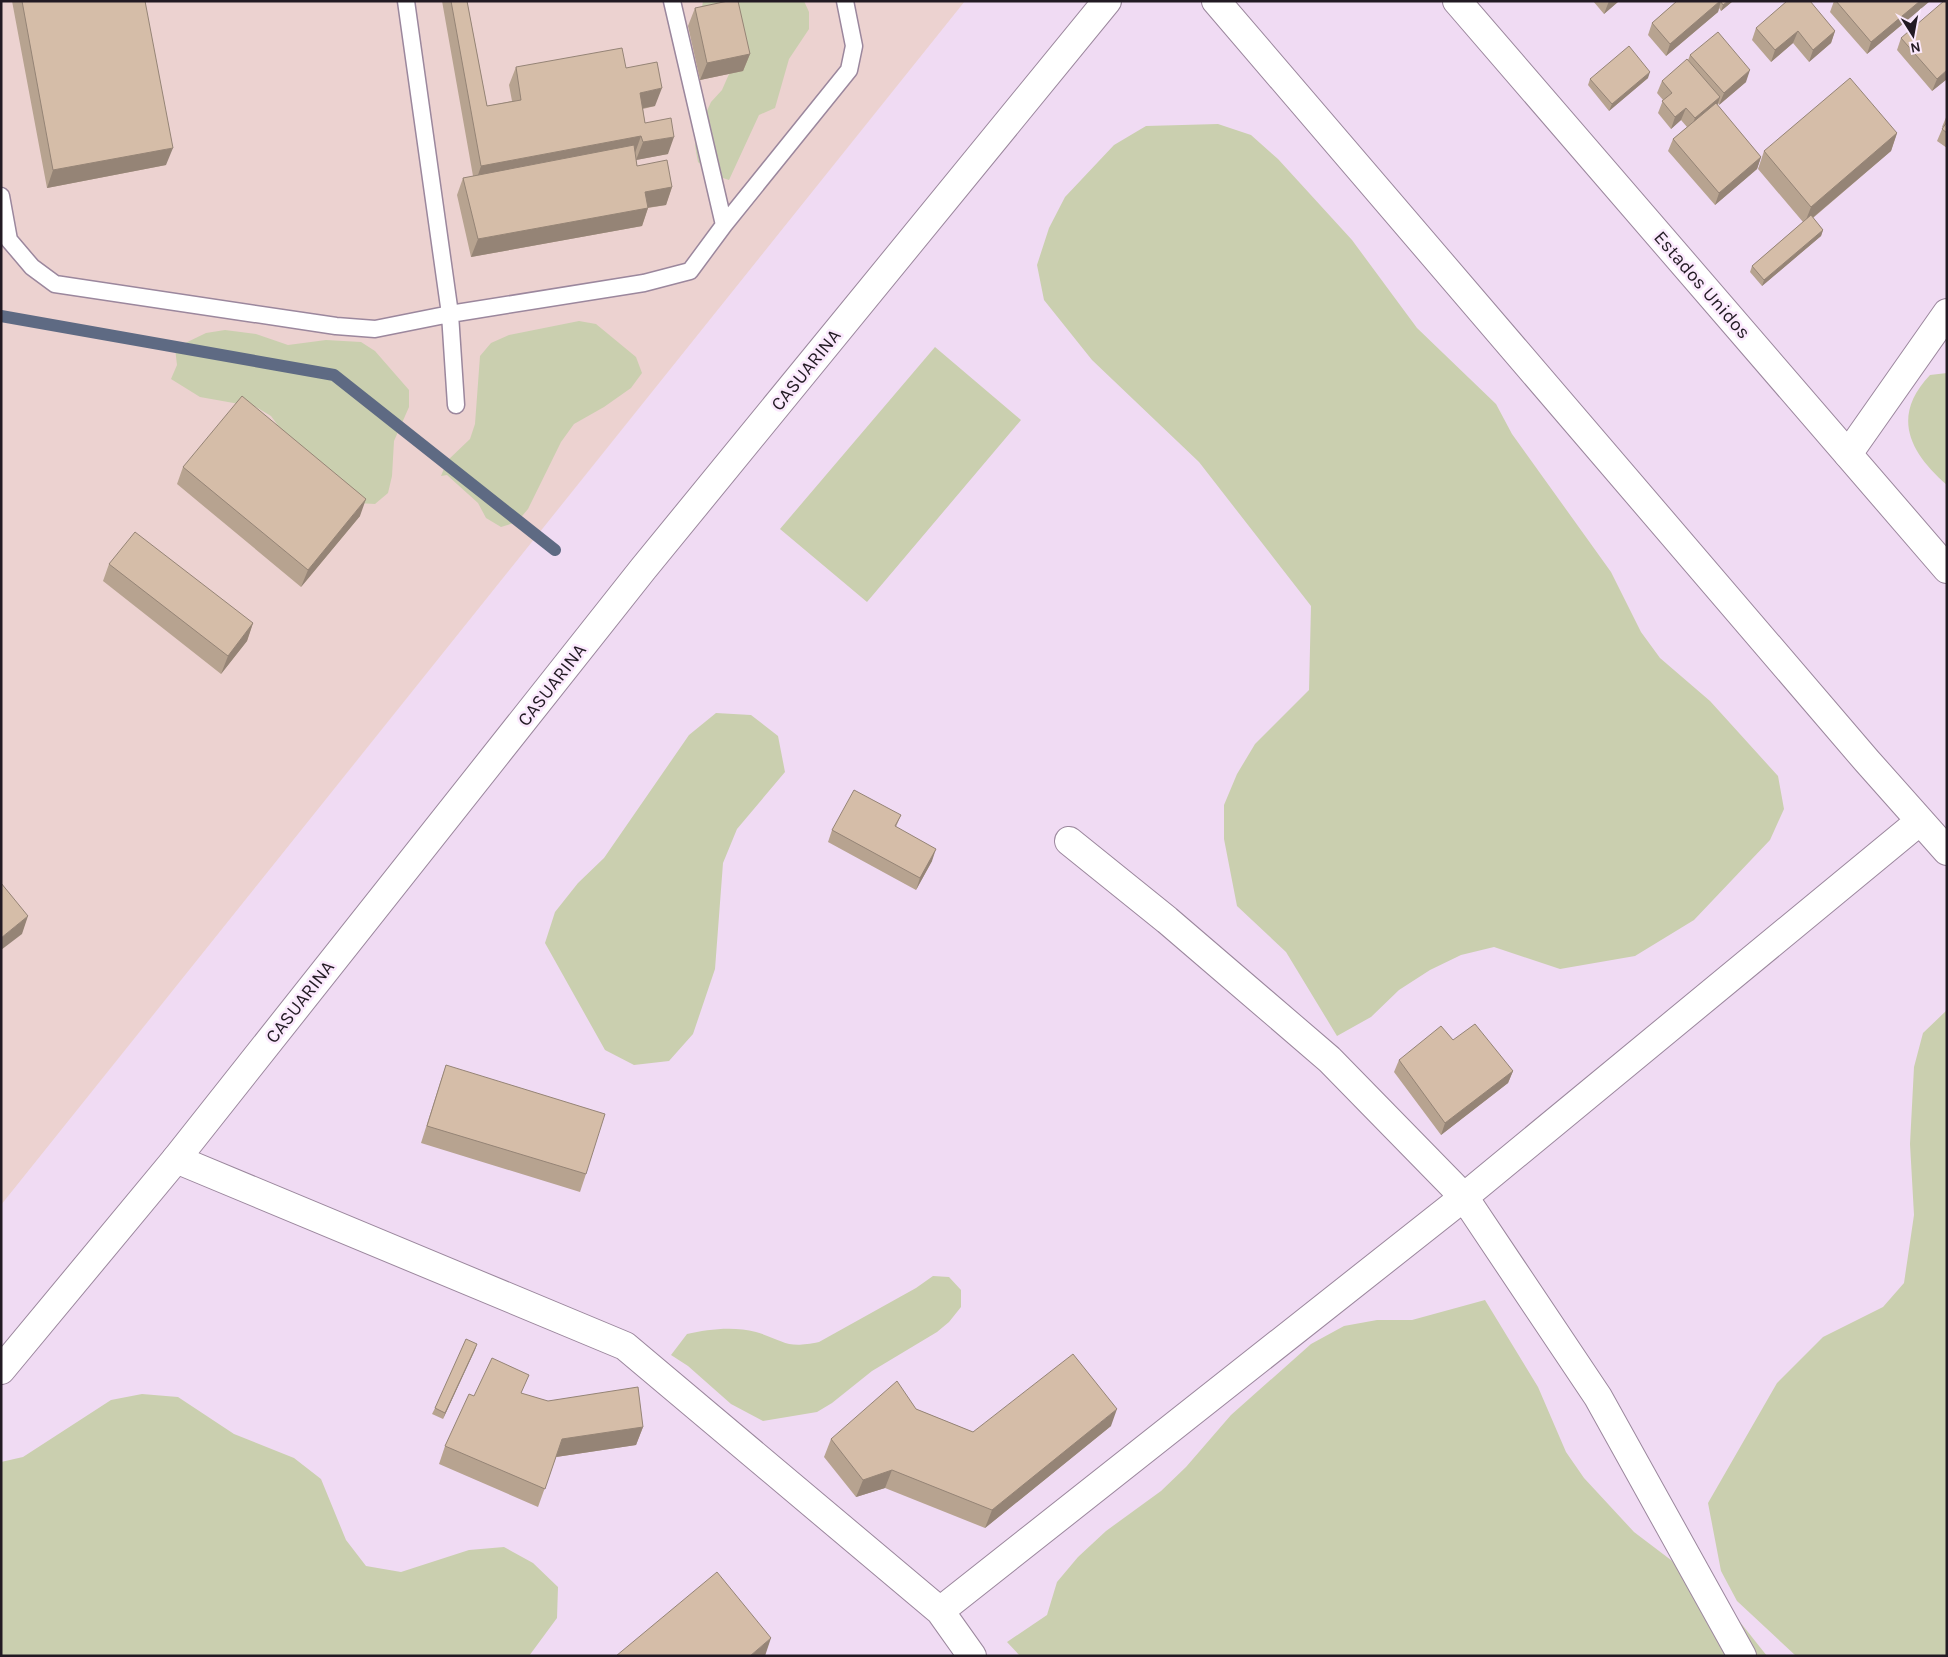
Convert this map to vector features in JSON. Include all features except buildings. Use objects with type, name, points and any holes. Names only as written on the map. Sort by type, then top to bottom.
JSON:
[{"type":"street","points":[[1216,1],[1920,822],[1947,851]]},
{"type":"street","name":"Estados Unidos","points":[[1457,1],[1947,569]]},
{"type":"street","name":"CASUARINA","points":[[1,1370],[176,1159],[643,569],[1106,2]]},
{"type":"street","points":[[1848,454],[1947,312]]},
{"type":"street","points":[[940,1611],[1464,1197],[1920,822]]},
{"type":"street","points":[[1069,841],[1167,920],[1329,1059],[1464,1197],[1598,1397],[1742,1656]]},
{"type":"street","points":[[176,1159],[624,1346],[940,1611],[972,1656]]},
{"type":"lane","points":[[406,1],[450,314],[456,405]]},
{"type":"lane","points":[[672,1],[724,224]]},
{"type":"lane","points":[[1,196],[9,240],[32,266],[54,284],[336,326],[375,329],[450,314],[644,283],[690,271],[724,224],[849,70],[854,46],[845,1]]},
{"type":"shaded area","points":[[1,1],[965,1],[1,1205]]},
{"type":"green space","points":[[703,1],[804,1],[809,12],[809,29],[789,59],[775,108],[759,115],[729,180],[711,174],[698,162],[695,146],[698,130],[711,102],[722,90],[729,74],[701,13]]},
{"type":"green space","points":[[1218,124],[1251,135],[1278,159],[1352,240],[1417,328],[1496,404],[1512,434],[1611,572],[1641,632],[1660,658],[1710,701],[1778,776],[1784,809],[1770,840],[1694,920],[1635,956],[1560,969],[1494,947],[1461,955],[1430,970],[1399,990],[1371,1017],[1337,1036],[1286,952],[1237,906],[1224,839],[1224,805],[1237,774],[1255,744],[1309,690],[1311,606],[1199,462],[1092,360],[1044,300],[1037,265],[1049,228],[1065,197],[1114,145],[1146,126]]},
{"type":"green space","points":[[579,321],[596,324],[636,357],[642,373],[631,388],[604,407],[574,424],[561,442],[528,509],[517,522],[501,527],[486,518],[478,503],[447,475],[441,476],[447,461],[470,439],[475,424],[480,356],[491,343],[509,335]]},
{"type":"green space","points":[[225,330],[256,334],[288,345],[326,340],[361,342],[375,351],[409,390],[409,407],[394,441],[392,476],[388,493],[375,504],[357,503],[301,457],[271,416],[256,407],[200,397],[171,379],[177,365],[175,348],[206,333]]},
{"type":"green space","points":[[935,347],[1021,420],[867,602],[780,529]]},
{"type":"green space","points":[[1947,373],[1947,485],[1923,460],[1915,447],[1908,419],[1911,405],[1918,390],[1930,375]]},
{"type":"green space","points":[[716,713],[751,715],[778,736],[785,772],[737,829],[723,863],[715,969],[693,1034],[669,1061],[634,1065],[605,1050],[545,943],[555,912],[578,883],[604,858],[689,735]]},
{"type":"green space","points":[[1947,1010],[1947,1656],[1796,1656],[1737,1601],[1721,1571],[1708,1503],[1777,1383],[1823,1337],[1883,1307],[1904,1283],[1914,1215],[1910,1144],[1914,1067],[1923,1033]]},
{"type":"green space","points":[[933,1276],[949,1277],[961,1290],[961,1307],[949,1322],[937,1332],[872,1371],[832,1403],[817,1412],[763,1421],[731,1404],[688,1366],[671,1355],[687,1334],[712,1330],[748,1330],[786,1343],[799,1345],[819,1342],[916,1288]]},
{"type":"green space","points":[[1485,1300],[1538,1387],[1566,1452],[1584,1478],[1634,1532],[1721,1598],[1767,1656],[1020,1656],[1007,1642],[1047,1615],[1057,1582],[1078,1557],[1106,1531],[1161,1491],[1186,1467],[1231,1415],[1311,1344],[1344,1326],[1377,1320],[1412,1320]]},
{"type":"green space","points":[[142,1394],[178,1397],[234,1434],[294,1458],[321,1479],[346,1540],[366,1566],[401,1572],[469,1550],[504,1547],[533,1563],[558,1587],[557,1618],[529,1656],[1,1656],[1,1462],[23,1457],[111,1400]]},
{"type":"waterway","points":[[1,316],[334,375],[555,550]]}]
